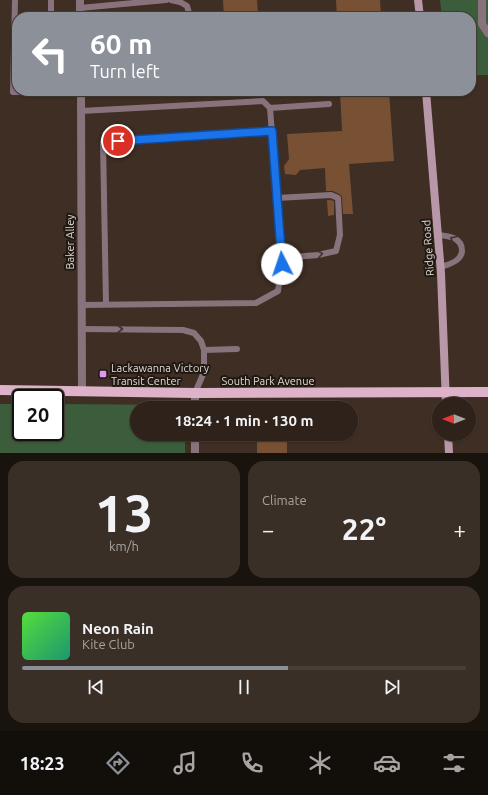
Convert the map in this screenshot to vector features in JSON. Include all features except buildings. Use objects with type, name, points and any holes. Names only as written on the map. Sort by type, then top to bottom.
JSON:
[{"type":"main road","points":[[418,0],[419,12]]},
{"type":"main road","name":"Ridge Road","points":[[426,96],[438,235],[446,397]]},
{"type":"main road","name":"South Park Avenue","points":[[0,390],[195,393],[488,392]]},
{"type":"main road","points":[[448,441],[449,453]]},
{"type":"street","points":[[482,0],[482,24],[488,33]]},
{"type":"street","name":"Baker Alley","points":[[81,96],[82,392]]},
{"type":"street","points":[[195,393],[195,401]]},
{"type":"street","points":[[195,441],[195,453]]},
{"type":"lane","points":[[15,0],[15,12]]},
{"type":"lane","points":[[51,0],[51,12]]},
{"type":"lane","points":[[80,4],[166,0]]},
{"type":"lane","points":[[171,0],[180,2],[187,6],[189,12]]},
{"type":"lane","points":[[81,111],[263,101],[270,108],[282,264],[278,291],[256,303],[81,305]]},
{"type":"lane","points":[[270,108],[330,104]]},
{"type":"lane","points":[[106,304],[103,142],[272,131]]},
{"type":"lane","points":[[277,198],[332,195],[338,198],[340,235],[336,251],[318,255],[281,258]]},
{"type":"lane","points":[[438,235],[454,238],[459,241],[462,249],[462,254],[458,259],[452,263],[440,266]]},
{"type":"lane","points":[[81,329],[183,330],[194,333],[201,341],[204,350],[204,372],[195,393]]},
{"type":"lane","points":[[204,350],[237,350]]},
{"type":"green space","points":[[440,0],[488,0],[488,75],[476,75],[476,12],[441,12]]},
{"type":"green space","points":[[0,404],[12,404],[12,441],[64,441],[64,404],[130,405],[130,441],[185,441],[185,453],[0,453]]},
{"type":"place","name":"Lackawanna Victory Transit Center","points":[[103,374]]},
{"type":"route","points":[[118,141],[272,131],[282,264]]}]
